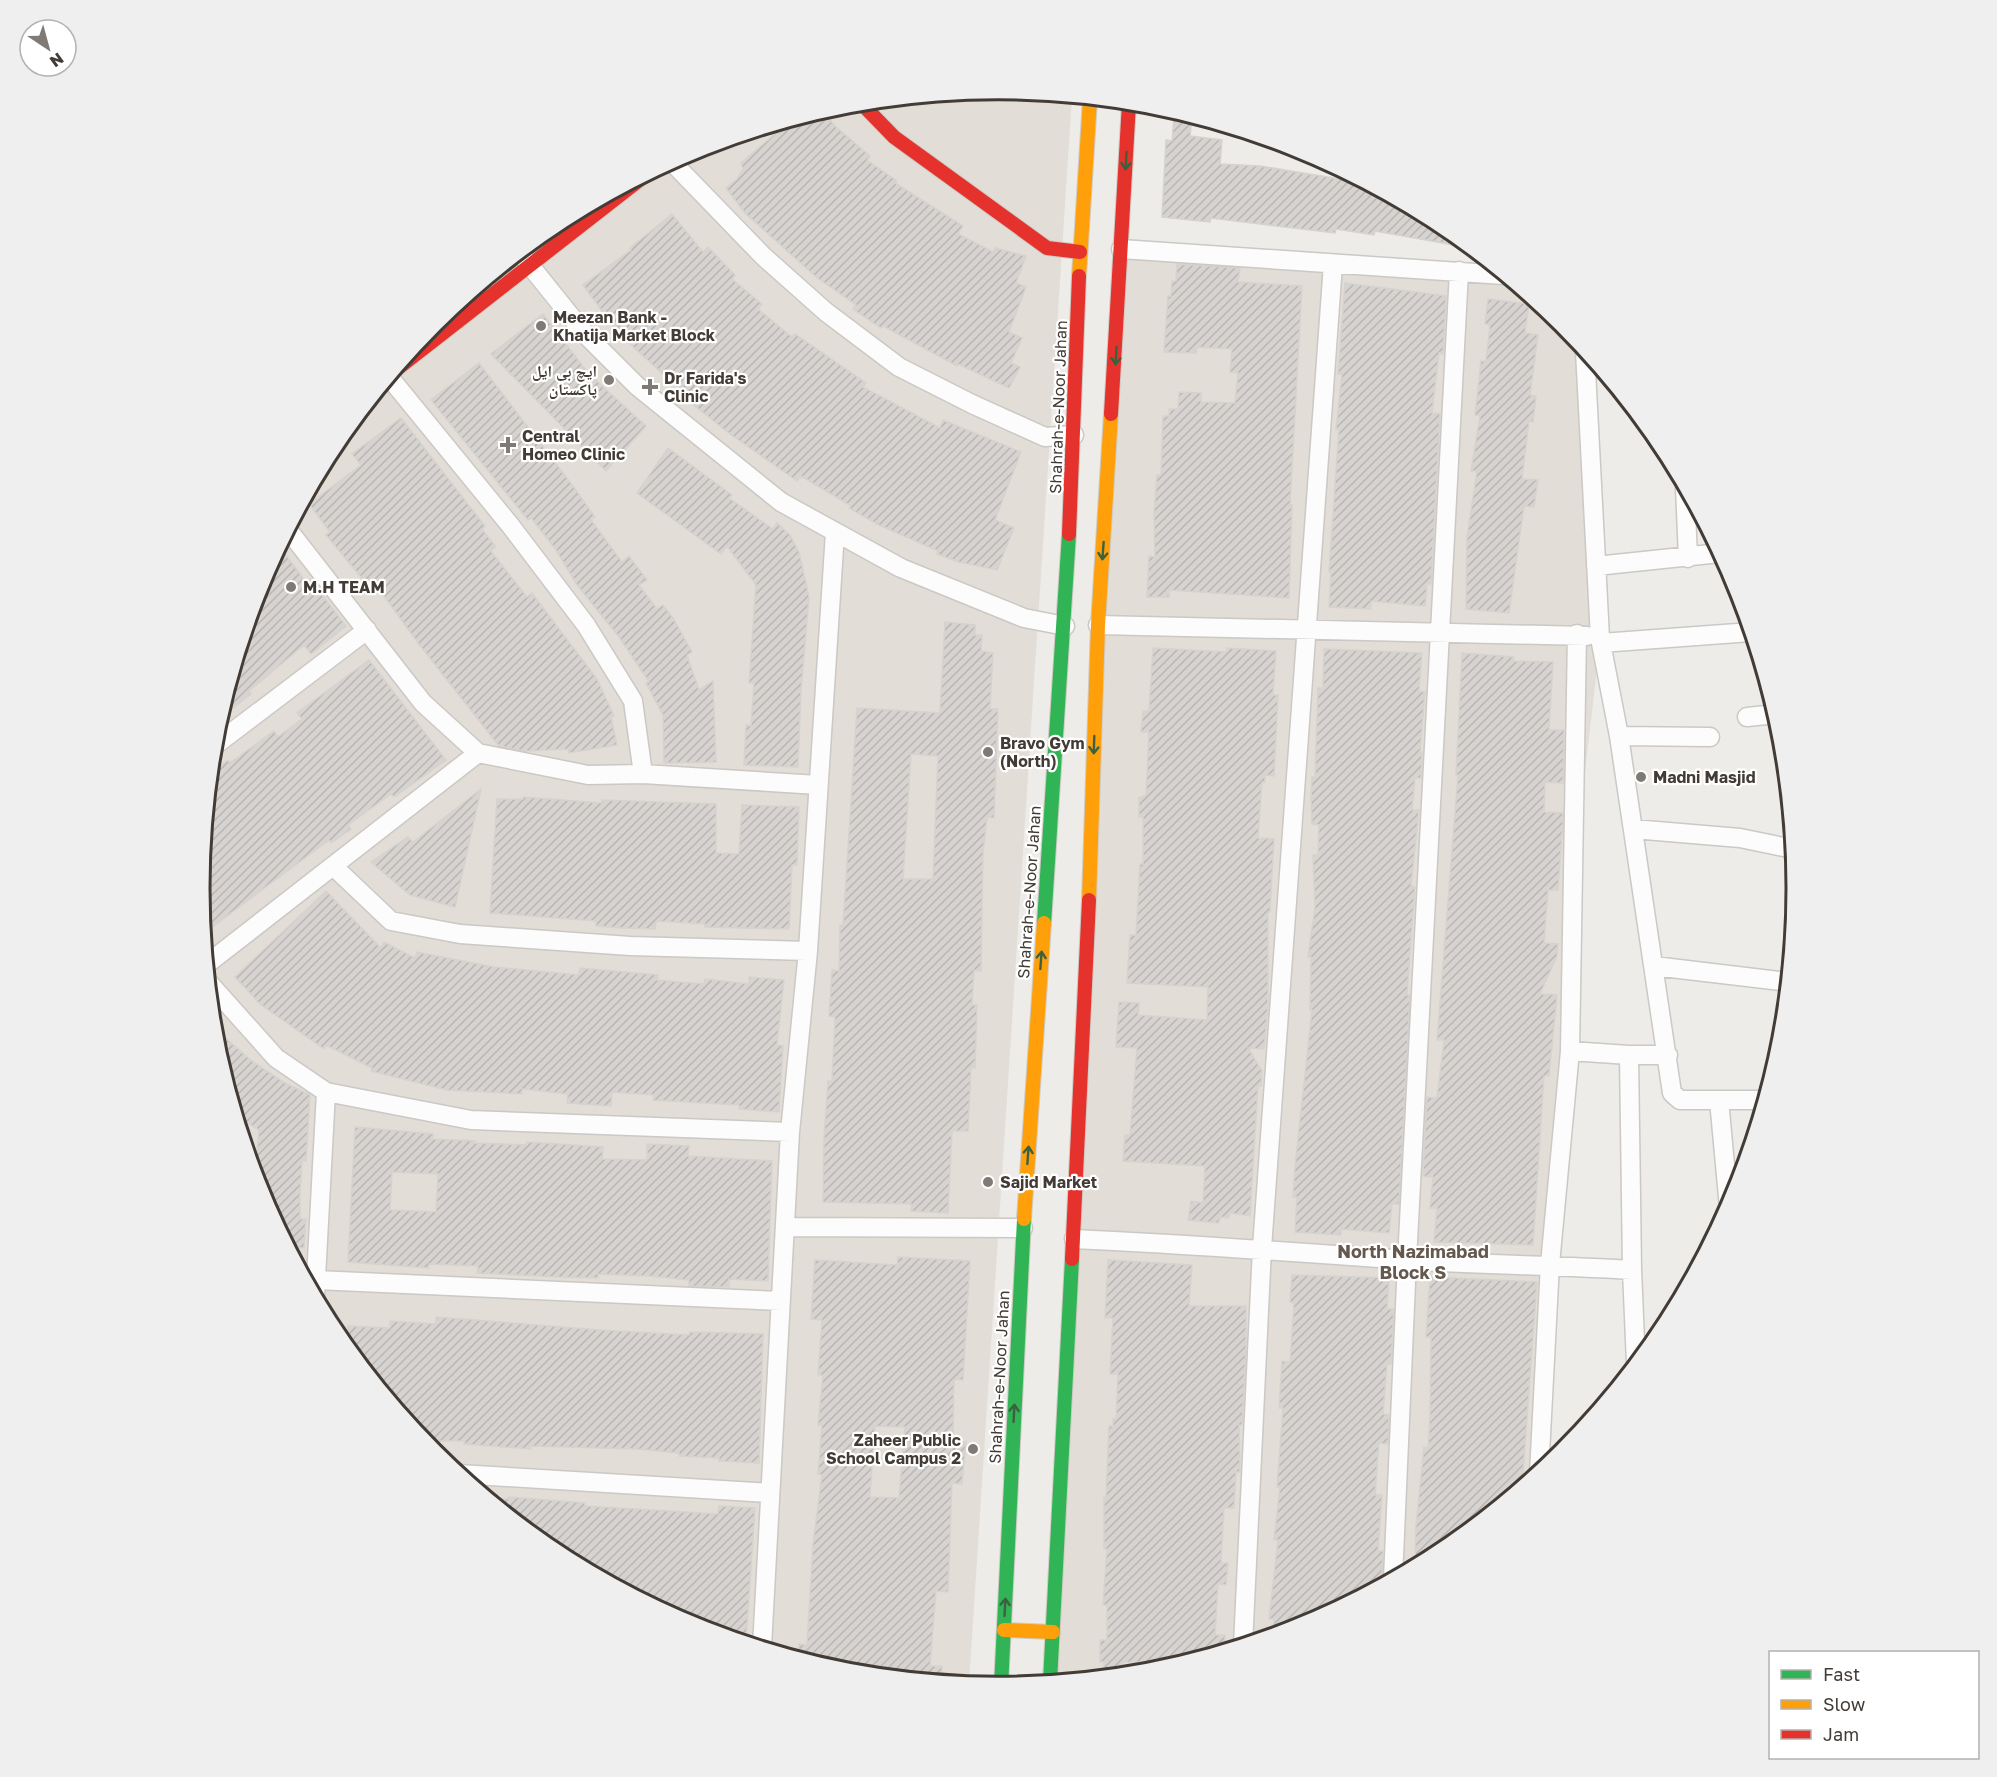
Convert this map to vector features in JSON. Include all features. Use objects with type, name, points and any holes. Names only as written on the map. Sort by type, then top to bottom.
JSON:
[{"type":"main road","name":"Shahrah-e-Noor Jahan","points":[[1002,1676],[1023,1228],[1065,626],[1080,252],[1090,106]]},
{"type":"main road","points":[[869,112],[894,137],[1047,248],[1080,252]]},
{"type":"main road","points":[[1050,1675],[1084,1039],[1098,625],[1129,112]]},
{"type":"main road","points":[[440,332],[524,260],[577,223]]},
{"type":"main road","points":[[1004,1630],[1053,1632]]},
{"type":"street","points":[[678,169],[763,256],[826,312],[899,367],[972,404],[1045,437],[1074,435]]},
{"type":"street","points":[[1121,249],[1491,274]]},
{"type":"street","points":[[524,260],[585,334],[637,386],[781,502],[901,568],[1024,618],[1065,626]]},
{"type":"street","points":[[1244,1637],[1262,1248],[1333,264]]},
{"type":"street","points":[[1393,1570],[1407,1260],[1459,271]]},
{"type":"street","points":[[1586,363],[1601,640],[1619,736],[1675,1097],[1680,1100],[1758,1100]]},
{"type":"street","points":[[394,383],[510,525],[586,626],[633,702],[643,774]]},
{"type":"street","points":[[1686,504],[1688,558]]},
{"type":"street","points":[[762,1640],[790,1132],[808,951],[835,532]]},
{"type":"street","points":[[294,537],[423,703],[478,753],[588,775],[643,774],[818,785]]},
{"type":"street","points":[[1596,566],[1712,554]]},
{"type":"street","points":[[1098,625],[1441,634],[1576,634],[1601,640],[1744,632]]},
{"type":"street","points":[[226,737],[367,630]]},
{"type":"street","points":[[1540,1461],[1550,1264],[1570,1051],[1576,634]]},
{"type":"street","points":[[1747,717],[1767,715]]},
{"type":"street","points":[[1619,736],[1710,737]]},
{"type":"street","points":[[214,959],[478,753]]},
{"type":"street","points":[[1633,829],[1740,838],[1785,847]]},
{"type":"street","points":[[333,867],[392,921],[460,934],[630,945],[808,951]]},
{"type":"street","points":[[1654,966],[1781,981]]},
{"type":"street","points":[[217,992],[276,1058],[326,1092],[471,1120],[790,1132]]},
{"type":"street","points":[[1570,1051],[1668,1055]]},
{"type":"street","points":[[1629,1055],[1635,1352]]},
{"type":"street","points":[[316,1282],[326,1092]]},
{"type":"street","points":[[1719,1100],[1735,1168]]},
{"type":"street","points":[[785,1227],[1023,1228]]},
{"type":"street","points":[[1074,1239],[1262,1248],[1407,1260],[1550,1264],[1632,1270]]},
{"type":"street","points":[[320,1288],[781,1301]]},
{"type":"street","points":[[472,1475],[770,1494]]},
{"type":"shaded area","points":[[998,100],[1072,104],[970,1675],[947,1675],[896,1670],[795,1650],[697,1617],[650,1595],[604,1571],[519,1514],[441,1446],[406,1408],[343,1326],[316,1282],[270,1190],[252,1142],[237,1092],[217,991],[210,888],[212,837],[217,786],[237,685],[270,587],[292,540],[316,494],[373,409],[441,331],[479,296],[561,233],[605,206],[697,160],[745,142],[795,127],[896,107]]},
{"type":"shaded area","name":"North Nazimabad Block S","points":[[1126,242],[1478,263],[1556,331],[1586,363],[1601,635],[1565,943],[1553,1262],[1542,1459],[1478,1514],[1436,1544],[1392,1571],[1300,1617],[1202,1650],[1101,1670],[1049,1675]]},
{"type":"building","points":[[830,119],[870,156],[867,160],[897,181],[895,183],[963,226],[958,234],[993,252],[995,248],[1026,256],[1016,283],[1026,287],[1009,332],[1022,338],[1011,363],[1020,367],[1009,388],[958,364],[957,366],[883,326],[881,328],[853,309],[856,305],[816,277],[745,213],[726,188],[737,179],[743,169],[741,163],[777,133]]},
{"type":"building","points":[[1174,121],[1191,125],[1190,136],[1222,140],[1220,164],[1260,166],[1341,179],[1392,206],[1452,245],[1375,231],[1374,235],[1336,229],[1335,233],[1211,218],[1210,222],[1162,217],[1166,140],[1172,141]]},
{"type":"building","points":[[672,214],[703,252],[708,247],[735,275],[732,279],[762,304],[758,309],[792,337],[795,334],[866,383],[863,387],[940,428],[943,420],[1021,452],[995,520],[1014,528],[997,570],[959,562],[937,554],[938,551],[879,525],[849,508],[851,506],[801,476],[797,481],[730,434],[686,399],[688,397],[618,333],[583,285],[631,250],[630,248]]},
{"type":"building","points":[[1177,264],[1240,268],[1238,282],[1302,286],[1290,505],[1292,505],[1289,598],[1169,590],[1169,597],[1147,597],[1149,556],[1155,557],[1154,514],[1157,475],[1161,475],[1163,416],[1169,416],[1169,409],[1178,409],[1179,392],[1201,393],[1201,402],[1235,403],[1238,373],[1230,372],[1232,349],[1197,347],[1196,353],[1164,352],[1168,296],[1171,296],[1172,281],[1176,281]]},
{"type":"building","points":[[1345,283],[1446,296],[1443,354],[1439,353],[1432,413],[1440,414],[1431,584],[1427,584],[1425,606],[1371,601],[1371,609],[1329,607],[1331,572],[1329,572],[1339,429],[1336,429],[1342,374],[1338,374]]},
{"type":"building","points":[[1488,299],[1526,304],[1529,306],[1525,333],[1538,335],[1530,395],[1536,396],[1533,422],[1529,421],[1522,479],[1538,480],[1534,507],[1524,506],[1509,613],[1466,609],[1467,537],[1477,471],[1471,471],[1480,416],[1475,415],[1481,361],[1486,361],[1490,325],[1485,324]]},
{"type":"building","points":[[543,314],[588,373],[646,426],[606,471],[491,354]]},
{"type":"building","points":[[479,363],[573,486],[595,517],[591,520],[622,562],[629,556],[647,580],[639,585],[657,609],[663,605],[673,618],[692,652],[687,655],[699,690],[713,681],[716,762],[664,763],[663,715],[646,683],[649,682],[619,637],[577,585],[556,550],[531,518],[528,520],[431,400]]},
{"type":"building","points":[[401,418],[485,526],[482,529],[496,547],[491,551],[527,597],[532,593],[597,679],[614,716],[611,717],[617,745],[569,753],[568,749],[525,751],[499,746],[418,643],[371,578],[365,582],[326,535],[330,532],[310,505],[361,465],[352,454]]},
{"type":"building","points":[[668,448],[732,495],[729,498],[773,529],[777,523],[790,535],[799,552],[809,597],[801,691],[798,767],[744,765],[746,725],[751,726],[754,683],[749,683],[756,585],[727,546],[721,554],[637,493]]},
{"type":"building","points":[[285,554],[306,582],[310,579],[346,626],[311,654],[304,645],[249,691],[251,694],[232,709],[252,635]]},
{"type":"building","points":[[945,622],[975,625],[975,635],[982,635],[981,651],[993,653],[990,709],[998,709],[994,818],[987,817],[983,853],[981,971],[974,970],[972,1005],[977,1005],[975,1068],[971,1067],[968,1131],[952,1131],[948,1213],[911,1211],[911,1204],[823,1202],[824,1137],[828,1081],[832,1081],[835,1017],[829,1016],[832,970],[839,971],[840,925],[843,926],[857,708],[940,713]],"holes":[[[911,754],[938,756],[933,879],[903,879]]]},
{"type":"building","points":[[1153,648],[1227,652],[1227,648],[1276,651],[1273,695],[1278,695],[1274,776],[1265,775],[1265,782],[1262,782],[1258,838],[1274,839],[1270,912],[1268,912],[1268,1006],[1264,1049],[1248,1048],[1262,1071],[1261,1086],[1258,1085],[1250,1216],[1230,1213],[1229,1218],[1221,1217],[1218,1223],[1188,1220],[1191,1201],[1203,1203],[1205,1166],[1123,1161],[1125,1135],[1130,1135],[1137,1048],[1116,1047],[1119,1002],[1139,1003],[1138,1015],[1207,1020],[1208,987],[1127,983],[1130,935],[1136,935],[1140,864],[1143,864],[1143,817],[1139,817],[1139,798],[1146,795],[1149,732],[1141,732],[1143,711],[1149,711]]},
{"type":"building","points":[[1324,649],[1422,653],[1419,691],[1425,692],[1420,752],[1422,752],[1421,778],[1415,778],[1412,810],[1419,810],[1411,886],[1415,887],[1407,995],[1410,995],[1399,1204],[1392,1204],[1389,1233],[1341,1229],[1341,1235],[1295,1232],[1297,1197],[1293,1197],[1295,1166],[1312,1010],[1310,1010],[1311,957],[1308,957],[1315,907],[1313,855],[1318,855],[1319,825],[1312,824],[1311,798],[1312,777],[1315,777],[1318,688],[1323,688]]},
{"type":"building","points":[[1462,653],[1514,657],[1513,661],[1553,662],[1549,730],[1564,730],[1563,783],[1545,782],[1544,812],[1563,813],[1563,821],[1558,890],[1548,890],[1544,943],[1558,944],[1557,956],[1540,994],[1557,995],[1549,1076],[1544,1076],[1533,1245],[1434,1242],[1437,1208],[1430,1208],[1433,1177],[1423,1176],[1427,1097],[1437,1098],[1444,1040],[1437,1040],[1458,775],[1456,775]]},
{"type":"building","points":[[369,660],[446,760],[394,797],[391,794],[348,825],[351,829],[331,843],[329,840],[212,927],[212,837],[221,766],[228,760],[230,763],[274,731],[278,737],[302,719],[297,713]]},
{"type":"building","points":[[481,789],[455,907],[410,895],[371,862],[408,837],[413,842]]},
{"type":"building","points":[[523,797],[602,803],[602,800],[716,804],[716,853],[739,854],[742,805],[799,807],[797,865],[792,865],[789,929],[705,927],[705,924],[656,921],[655,929],[622,928],[596,926],[596,921],[490,913],[497,799],[523,799]]},
{"type":"building","points":[[326,891],[381,948],[384,942],[415,958],[417,952],[494,967],[579,975],[580,968],[658,975],[657,980],[704,984],[705,979],[749,984],[749,977],[784,980],[777,1045],[783,1046],[779,1112],[739,1109],[739,1105],[653,1100],[654,1095],[612,1092],[611,1106],[567,1103],[568,1094],[522,1089],[522,1094],[447,1090],[371,1071],[372,1068],[326,1045],[324,1049],[260,1004],[235,977]]},
{"type":"building","points":[[225,1038],[252,1061],[285,1083],[310,1095],[306,1161],[302,1161],[300,1194],[300,1219],[306,1219],[304,1248],[298,1248],[270,1190],[257,1155],[259,1130],[246,1122]]},
{"type":"building","points":[[355,1127],[433,1134],[433,1139],[475,1141],[474,1143],[527,1145],[527,1142],[603,1147],[602,1159],[647,1160],[647,1144],[689,1146],[688,1156],[772,1161],[768,1281],[729,1279],[729,1287],[689,1286],[689,1280],[650,1276],[598,1274],[598,1278],[559,1277],[477,1273],[478,1266],[429,1264],[429,1268],[348,1262]],"holes":[[[392,1172],[438,1174],[436,1212],[390,1210]]]},
{"type":"building","points":[[898,1257],[970,1261],[963,1380],[954,1379],[953,1441],[966,1442],[962,1484],[952,1483],[948,1592],[936,1591],[930,1666],[942,1666],[942,1675],[896,1670],[799,1651],[799,1644],[807,1645],[813,1544],[822,1475],[818,1474],[822,1425],[818,1425],[823,1375],[818,1375],[822,1320],[811,1319],[815,1260],[897,1265]],"holes":[[[875,1426],[905,1427],[899,1498],[870,1497]]]},
{"type":"building","points":[[1108,1260],[1192,1265],[1189,1306],[1246,1306],[1242,1425],[1239,1425],[1240,1472],[1236,1472],[1234,1508],[1224,1508],[1221,1563],[1228,1563],[1226,1585],[1218,1584],[1215,1635],[1225,1635],[1224,1643],[1152,1661],[1122,1662],[1122,1666],[1104,1669],[1104,1662],[1100,1662],[1100,1640],[1107,1640],[1107,1605],[1103,1605],[1107,1549],[1104,1549],[1104,1497],[1106,1497],[1109,1426],[1113,1426],[1113,1419],[1116,1419],[1118,1374],[1110,1374],[1113,1318],[1105,1318]]},
{"type":"building","points":[[1292,1275],[1389,1278],[1387,1309],[1394,1309],[1391,1364],[1387,1364],[1383,1414],[1389,1415],[1388,1444],[1379,1443],[1375,1495],[1382,1495],[1378,1551],[1383,1551],[1382,1576],[1347,1595],[1274,1627],[1274,1619],[1269,1619],[1278,1540],[1274,1540],[1280,1487],[1277,1487],[1283,1408],[1279,1408],[1282,1361],[1290,1362],[1294,1303],[1290,1302]]},
{"type":"building","points":[[1430,1277],[1537,1282],[1523,1477],[1478,1514],[1415,1557],[1424,1447],[1428,1448],[1430,1417],[1431,1337],[1426,1337]]},
{"type":"building","points":[[436,1317],[689,1335],[690,1332],[763,1334],[759,1463],[719,1461],[719,1458],[679,1456],[679,1453],[637,1449],[531,1446],[531,1449],[464,1444],[465,1441],[436,1441],[373,1368],[348,1333],[348,1326],[390,1328],[390,1321],[436,1324]]},
{"type":"building","points":[[509,1497],[585,1503],[585,1506],[718,1514],[719,1506],[755,1508],[746,1635],[697,1617],[604,1571],[561,1544],[500,1499],[509,1499]]},
{"type":"traffic: fast","points":[[1044,923],[1069,534]]},
{"type":"traffic: fast","points":[[1002,1676],[1024,1219]]},
{"type":"traffic: fast","points":[[1050,1675],[1072,1259]]},
{"type":"traffic: slow","points":[[1079,276],[1090,106]]},
{"type":"traffic: slow","points":[[1089,900],[1098,625],[1111,414]]},
{"type":"traffic: slow","points":[[1024,1219],[1044,923]]},
{"type":"traffic: slow","points":[[1004,1630],[1053,1632]]},
{"type":"traffic: jam","points":[[869,112],[894,137],[1047,248],[1080,252]]},
{"type":"traffic: jam","points":[[1111,414],[1128,112]]},
{"type":"traffic: jam","points":[[429,344],[608,204]]},
{"type":"traffic: jam","points":[[1069,534],[1079,276]]},
{"type":"traffic: jam","points":[[1072,1259],[1089,900]]},
{"type":"place","name":"Meezan Bank - Khatija Market Block","points":[[541,326]]},
{"type":"place","name":"ایچ بی ایل پاکستان","points":[[609,380]]},
{"type":"place","name":"Dr Farida's Clinic","points":[[650,387]]},
{"type":"place","name":"Central Homeo Clinic","points":[[508,445]]},
{"type":"place","name":"M.H TEAM","points":[[291,587]]},
{"type":"place","name":"Bravo Gym (North)","points":[[988,752]]},
{"type":"place","name":"Madni Masjid","points":[[1641,777]]},
{"type":"place","name":"Sajid Market","points":[[988,1182]]},
{"type":"place","name":"Zaheer Public School Campus 2","points":[[973,1449]]},
{"type":"district","name":"North Nazimabad Block S","points":[[1413,1262]]}]
